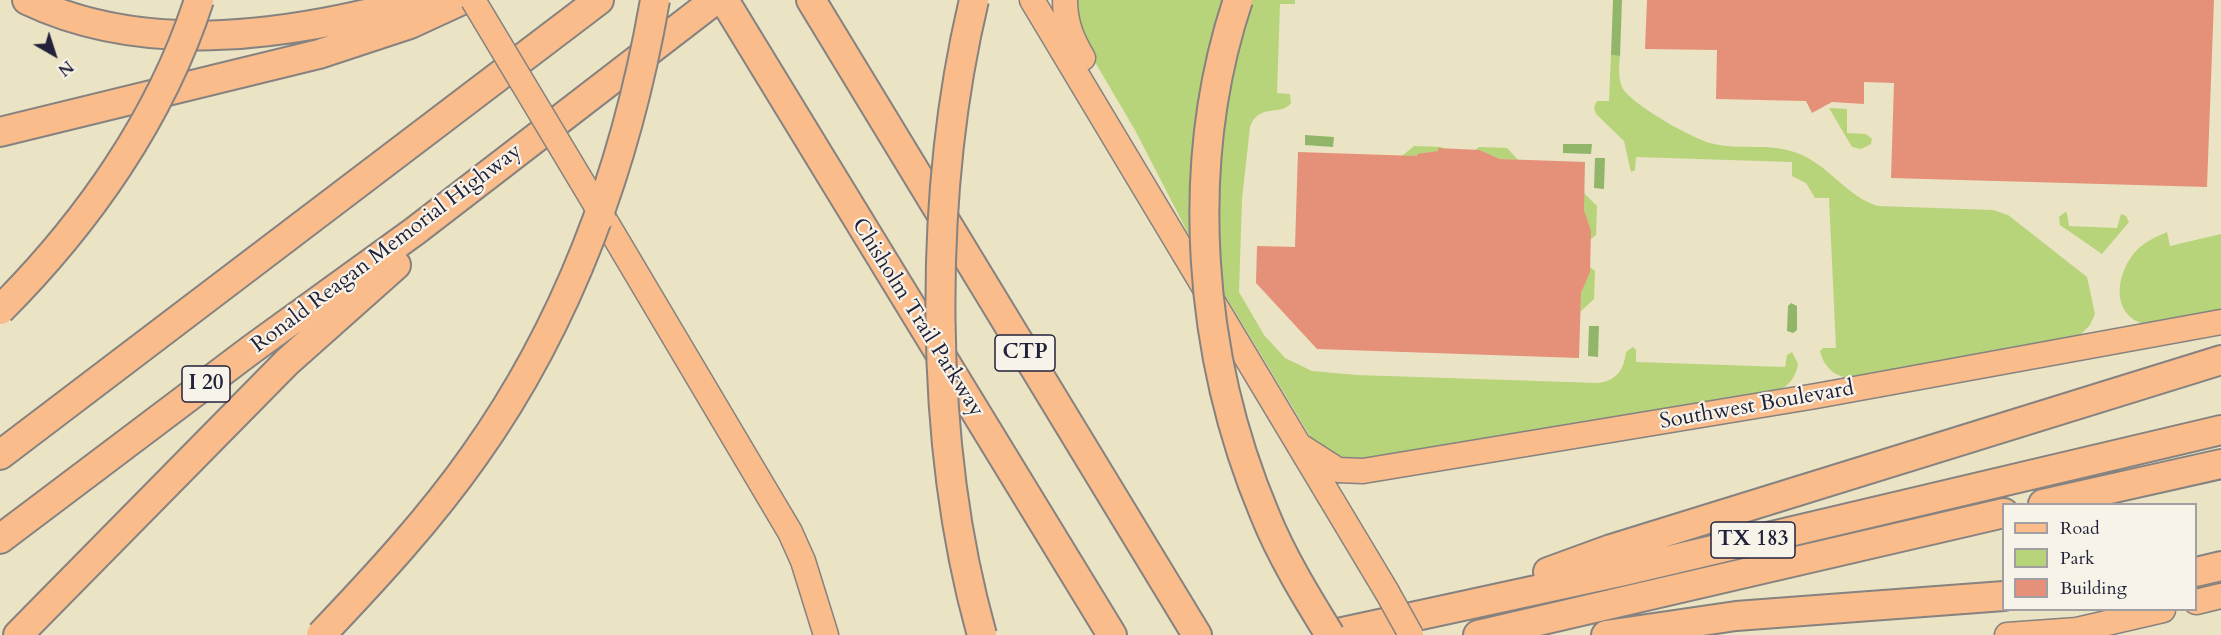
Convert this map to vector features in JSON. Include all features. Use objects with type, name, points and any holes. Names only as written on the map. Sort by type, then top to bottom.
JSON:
[{"type":"highway","points":[[27,0],[82,21],[115,29],[210,35],[299,28],[347,20],[421,0]]},
{"type":"highway","points":[[0,310],[35,275],[100,194],[170,78],[185,43],[199,0]]},
{"type":"highway","points":[[0,132],[319,54],[381,35],[462,0]]},
{"type":"highway","points":[[0,455],[599,0]]},
{"type":"highway","points":[[321,635],[400,549],[443,497],[492,430],[530,366],[578,266],[607,195],[640,78],[655,0]]},
{"type":"highway","name":"Ronald Reagan Memorial Highway","points":[[0,539],[252,349],[415,231],[715,0]]},
{"type":"highway","name":"Chisholm Trail Parkway","points":[[724,0],[1108,630]]},
{"type":"highway","name":"CTP","points":[[811,0],[1196,634]]},
{"type":"highway","points":[[974,0],[957,84],[945,190],[942,257],[943,386],[956,518],[982,635]]},
{"type":"highway","points":[[1238,0],[1219,67],[1208,143],[1206,243],[1213,324],[1227,399],[1264,514],[1291,570],[1329,635]]},
{"type":"highway","points":[[18,635],[287,362],[395,267],[415,231]]},
{"type":"highway","points":[[1436,611],[1611,549],[2221,360]]},
{"type":"highway","name":"TX 183","points":[[1329,635],[1624,570],[2221,430]]},
{"type":"highway","points":[[2047,503],[2221,464]]},
{"type":"highway","name":"TX 183","points":[[1478,635],[2002,513]]},
{"type":"highway","points":[[2197,572],[2221,566]]},
{"type":"highway","points":[[1606,635],[1736,616],[2002,596]]},
{"type":"main road","points":[[473,0],[790,531],[803,561],[826,635]]},
{"type":"main road","points":[[1032,0],[1411,635]]},
{"type":"main road","points":[[1065,0],[1065,19],[1072,40],[1094,76],[1100,114]]},
{"type":"main road","name":"Southwest Boulevard","points":[[1299,445],[1338,470],[1363,471],[1816,396],[2221,322]]},
{"type":"main road","points":[[2197,602],[2221,596]]},
{"type":"main road","points":[[2007,635],[2077,630],[2155,611]]},
{"type":"green space","points":[[1074,0],[1295,0],[1295,4],[1280,4],[1277,93],[1290,94],[1291,103],[1282,109],[1264,112],[1254,119],[1250,127],[1242,199],[1239,292],[1264,335],[1285,358],[1312,371],[1357,375],[1598,383],[1615,377],[1621,369],[1626,352],[1633,347],[1636,350],[1636,362],[1785,367],[1787,355],[1792,352],[1798,364],[1794,377],[1785,387],[1776,392],[1350,464],[1313,441],[1190,237],[1135,130],[1079,35]]},
{"type":"green space","points":[[1613,0],[1622,0],[1620,56],[1611,55]]},
{"type":"green space","points":[[1611,55],[1620,56],[1620,80],[1627,94],[1662,120],[1701,140],[1721,145],[1776,148],[1797,153],[1818,165],[1867,202],[1878,206],[1993,210],[2008,215],[2087,277],[2095,314],[2090,325],[2077,338],[1853,378],[1836,374],[1824,362],[1820,351],[1823,348],[1836,348],[1829,198],[1815,198],[1806,183],[1792,176],[1792,162],[1636,157],[1635,170],[1631,172],[1624,141],[1596,114],[1594,107],[1597,101],[1609,101]]},
{"type":"green space","points":[[1829,108],[1847,109],[1847,133],[1866,134],[1872,139],[1871,144],[1861,149],[1852,147]]},
{"type":"green space","points":[[1305,135],[1334,137],[1333,147],[1305,145]]},
{"type":"green space","points":[[1563,144],[1592,144],[1591,154],[1563,153]]},
{"type":"green space","points":[[1414,146],[1444,149],[1424,155],[1402,156]]},
{"type":"green space","points":[[1479,147],[1507,148],[1518,160],[1500,159],[1475,150]]},
{"type":"green space","points":[[1595,158],[1605,158],[1604,189],[1594,188]]},
{"type":"green space","points":[[1584,193],[1597,206],[1596,235],[1591,239],[1584,210]]},
{"type":"green space","points":[[2065,212],[2069,226],[2117,228],[2121,214],[2126,216],[2129,222],[2102,254],[2060,225],[2059,217]]},
{"type":"green space","points":[[2167,232],[2170,246],[2221,234],[2221,312],[2144,324],[2133,319],[2126,311],[2121,302],[2120,292],[2124,270],[2129,260],[2143,245]]},
{"type":"green space","points":[[1590,267],[1595,271],[1594,299],[1580,312],[1581,293]]},
{"type":"green space","points":[[1791,303],[1797,306],[1797,330],[1793,333],[1787,331],[1788,306]]},
{"type":"green space","points":[[1589,326],[1599,326],[1598,357],[1588,356]]},
{"type":"building","points":[[1647,0],[2214,0],[2207,187],[1891,178],[1894,83],[1864,82],[1864,104],[1832,102],[1812,113],[1806,101],[1716,99],[1717,50],[1645,49]]},
{"type":"building","points":[[1438,148],[1479,150],[1500,159],[1585,162],[1584,210],[1591,231],[1590,272],[1581,293],[1579,358],[1317,349],[1256,283],[1257,246],[1295,247],[1298,152],[1417,156],[1417,154],[1438,151]]}]
